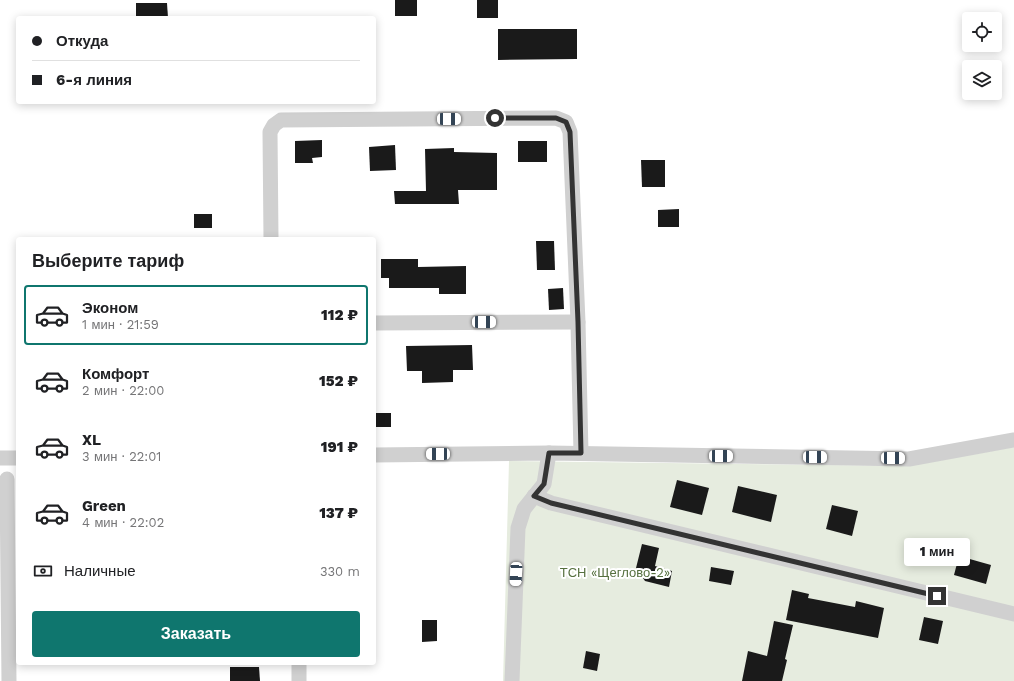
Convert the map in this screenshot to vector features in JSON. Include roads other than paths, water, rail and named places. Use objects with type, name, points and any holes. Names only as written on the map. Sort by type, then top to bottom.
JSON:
[{"type":"street","points":[[271,237],[270,132],[274,124],[281,120],[556,118],[566,122],[570,132],[578,322],[581,453]]},
{"type":"street","points":[[376,323],[578,322]]},
{"type":"street","points":[[376,455],[581,453],[909,459],[1014,440]]},
{"type":"street","points":[[512,681],[518,528],[524,509],[544,484],[549,453]]},
{"type":"street","points":[[0,458],[16,458]]},
{"type":"street","points":[[7,479],[9,681]]},
{"type":"street","points":[[534,496],[558,504],[1014,614]]},
{"type":"street","points":[[298,665],[299,681]]},
{"type":"park label","name":"ТСН «Щеглово-2»","points":[[615,572]]}]
